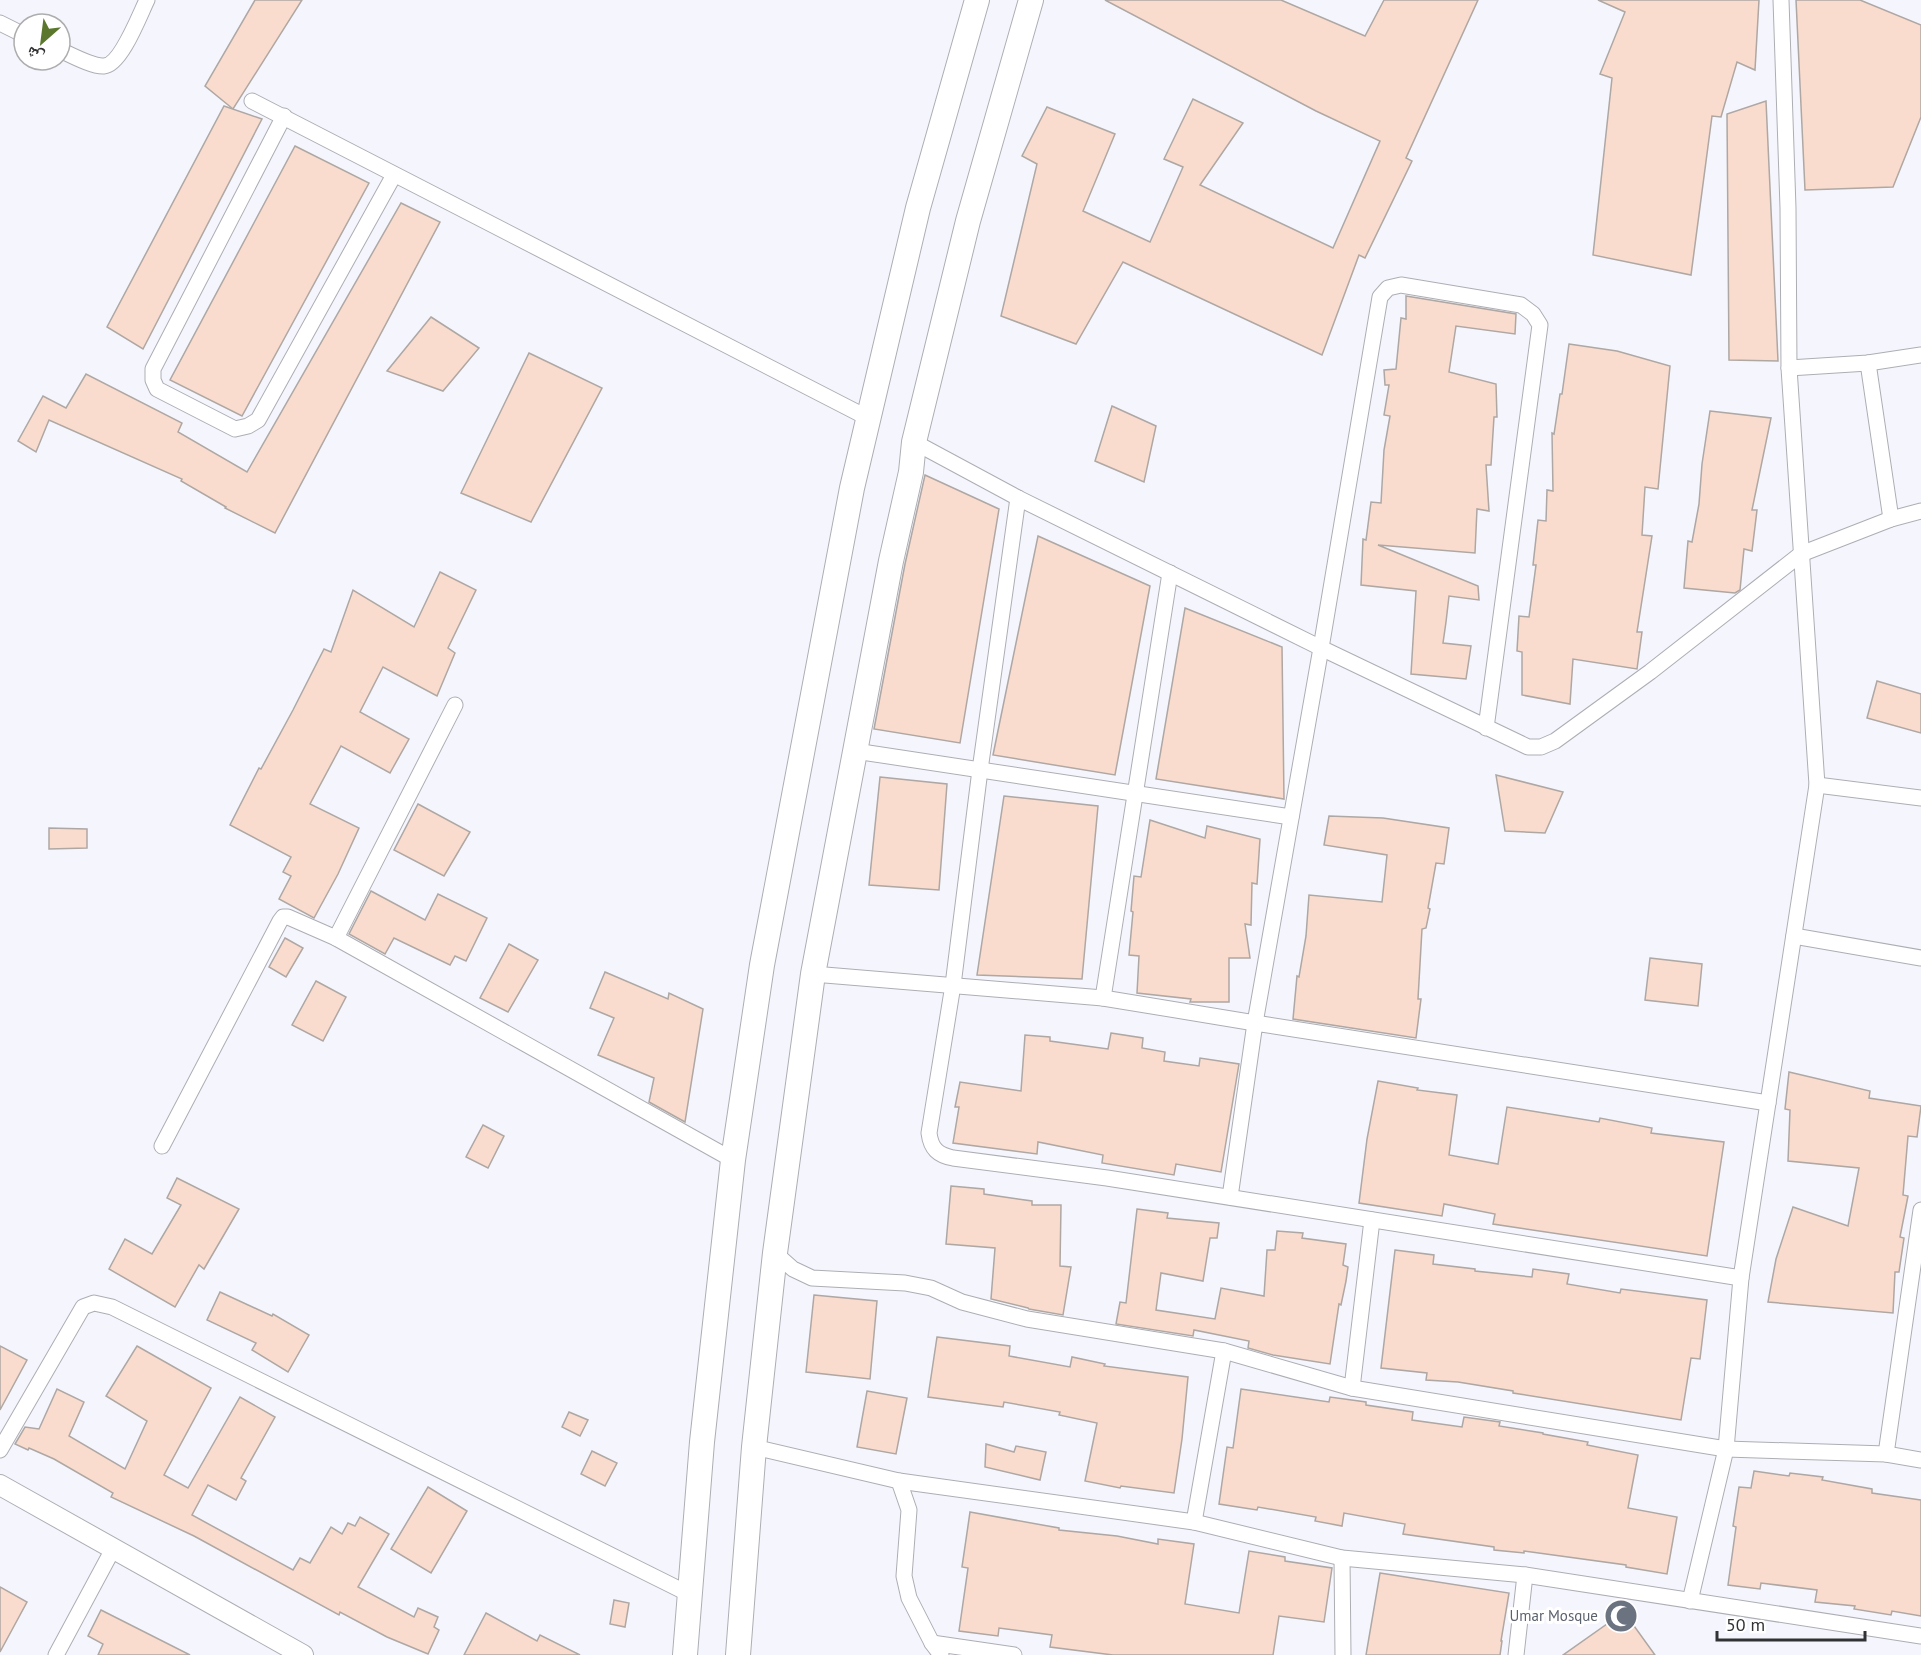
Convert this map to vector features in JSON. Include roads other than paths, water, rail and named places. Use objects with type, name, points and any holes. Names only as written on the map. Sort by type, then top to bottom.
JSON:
[{"type":"main road","points":[[685,1655],[702,1442],[733,1160],[764,953],[840,551],[868,418],[918,208],[977,0]]},
{"type":"main road","points":[[738,1655],[754,1447],[775,1253],[813,974],[893,550],[911,472],[914,442],[968,221],[1031,0]]},
{"type":"street","points":[[72,55],[96,65],[111,64],[121,53],[147,0]]},
{"type":"street","points":[[1690,1601],[1726,1449],[1741,1278],[1817,785],[1789,368],[1788,208],[1780,0]]},
{"type":"street","points":[[252,101],[868,418]]},
{"type":"street","points":[[284,116],[153,369],[153,380],[158,389],[235,429],[248,426],[258,420],[394,175]]},
{"type":"street","points":[[1230,1197],[1255,1023],[1380,297],[1388,288],[1401,285],[1521,304],[1533,314],[1540,325],[1486,728]]},
{"type":"street","points":[[1789,368],[1868,363],[1921,355]]},
{"type":"street","points":[[1868,363],[1891,519]]},
{"type":"street","points":[[914,442],[1018,498],[1321,648],[1528,747],[1541,747],[1555,741],[1650,672],[1801,554],[1891,519],[1921,511]]},
{"type":"street","points":[[1018,498],[953,984],[929,1133],[930,1142],[936,1151],[943,1156],[953,1158],[1107,1178],[1741,1278]]},
{"type":"street","points":[[1103,998],[1170,573]]},
{"type":"street","points":[[336,938],[455,705]]},
{"type":"street","points":[[855,752],[1291,817]]},
{"type":"street","points":[[1817,785],[1921,798]]},
{"type":"street","points":[[162,1146],[280,921],[288,917],[336,938],[733,1160]]},
{"type":"street","points":[[1794,936],[1921,958]]},
{"type":"street","points":[[813,974],[1103,998],[1768,1103]]},
{"type":"street","points":[[1886,1454],[1921,1210]]},
{"type":"street","points":[[1352,1388],[1372,1220]]},
{"type":"street","points":[[775,1253],[793,1269],[812,1278],[905,1283],[931,1288],[962,1302],[1027,1319],[1224,1351],[1352,1388],[1726,1449],[1886,1454],[1921,1460]]},
{"type":"street","points":[[0,1450],[82,1307],[94,1303],[112,1307],[691,1595]]},
{"type":"street","points":[[1194,1522],[1224,1351]]},
{"type":"street","points":[[754,1447],[899,1481],[1194,1522],[1342,1558],[1525,1575],[1921,1636]]},
{"type":"street","points":[[899,1481],[909,1510],[904,1576],[909,1598],[936,1649],[1014,1655]]},
{"type":"street","points":[[0,1485],[113,1549],[280,1650],[303,1655]]},
{"type":"street","points":[[56,1655],[113,1549]]},
{"type":"street","points":[[1342,1558],[1343,1655]]},
{"type":"street","points":[[1516,1655],[1525,1575]]},
{"type":"place","name":"Umar Mosque","points":[[1621,1616]]}]
